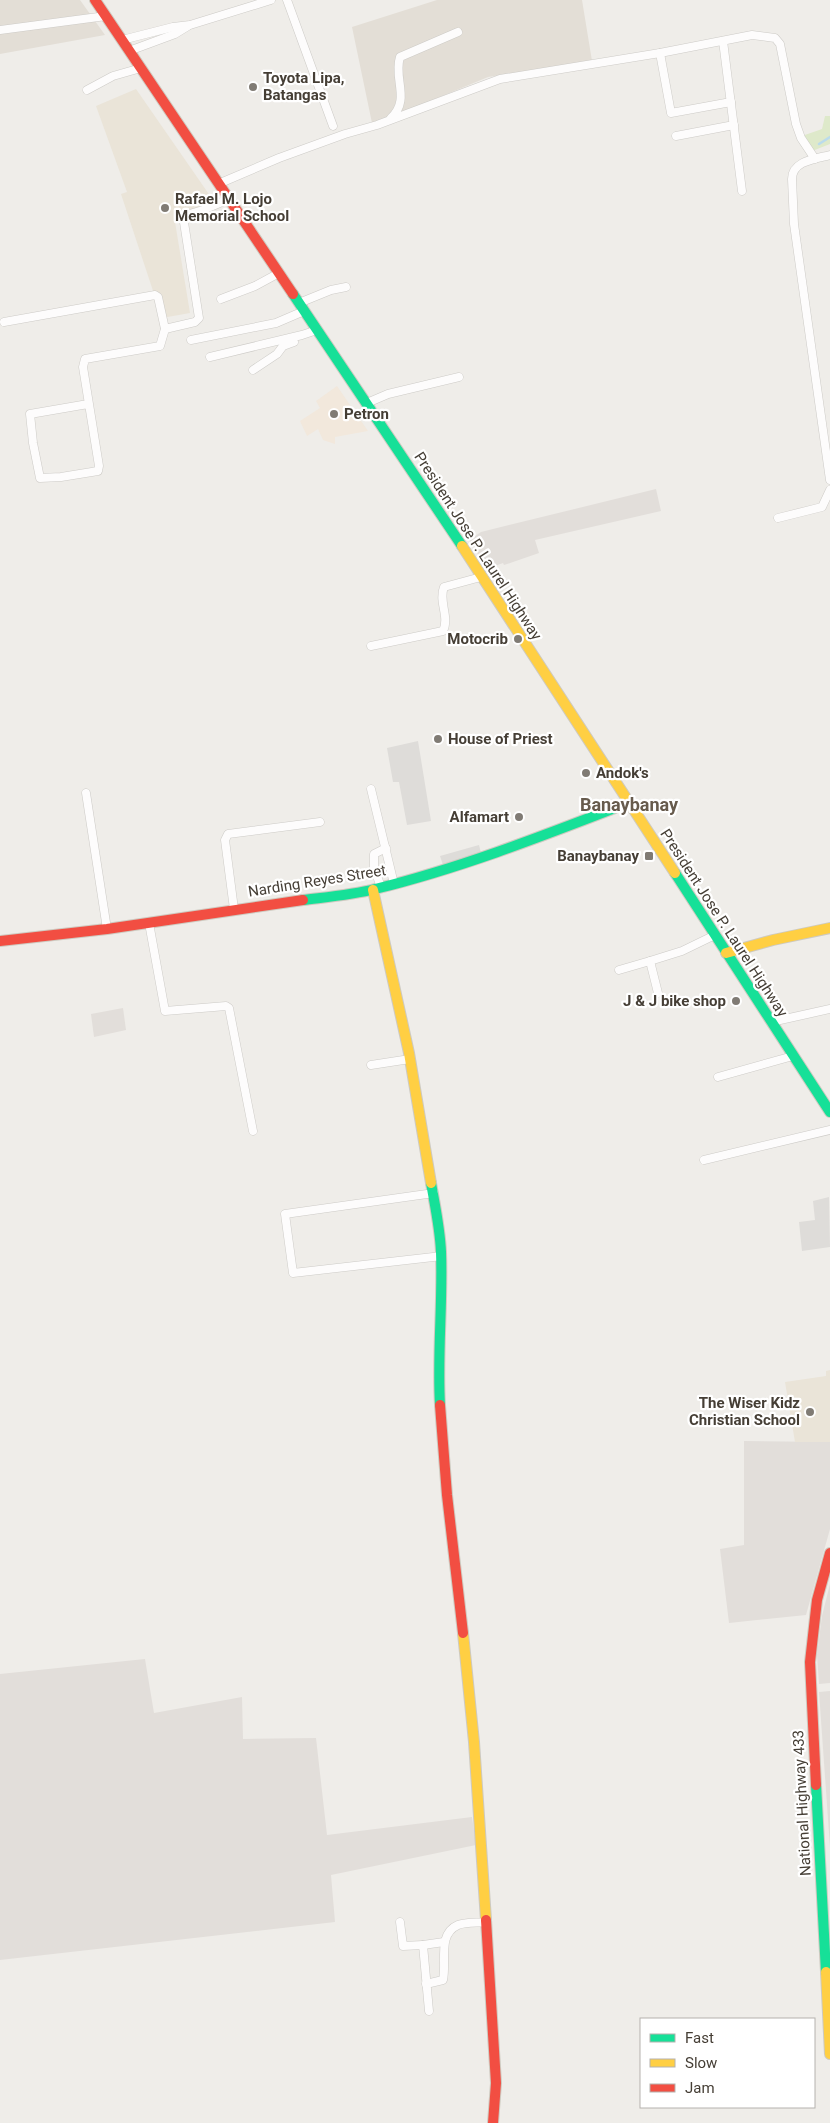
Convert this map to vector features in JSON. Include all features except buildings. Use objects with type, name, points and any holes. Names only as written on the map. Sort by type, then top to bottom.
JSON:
[{"type":"main road","name":"President Jose P. Laurel Highway","points":[[95,0],[367,403],[830,1112]]},
{"type":"main road","name":"Narding Reyes Street","points":[[0,941],[107,929],[377,888],[531,840],[628,803]]},
{"type":"main road","points":[[377,888],[434,1193],[442,1256],[438,1374],[446,1478],[470,1695],[496,2083],[493,2123]]},
{"type":"main road","points":[[726,953],[773,940],[830,928]]},
{"type":"main road","name":"National Highway 433","points":[[830,1553],[818,1600],[810,1662],[830,2054]]},
{"type":"street","points":[[129,51],[175,34],[190,26],[270,0]]},
{"type":"street","points":[[287,0],[333,126]]},
{"type":"street","points":[[0,30],[106,16]]},
{"type":"street","points":[[122,40],[173,27],[190,26]]},
{"type":"street","points":[[390,120],[400,108],[400,57],[458,32]]},
{"type":"street","points":[[218,184],[279,158],[390,120],[500,79],[762,35],[775,38],[780,44],[796,124],[801,138],[814,159]]},
{"type":"street","points":[[723,41],[742,191]]},
{"type":"street","points":[[660,53],[670,113],[731,102]]},
{"type":"street","points":[[86,90],[113,76],[141,68]]},
{"type":"street","points":[[676,136],[734,125]]},
{"type":"street","points":[[830,155],[796,166],[792,172],[794,224],[830,480]]},
{"type":"street","points":[[165,329],[195,322],[198,318],[183,216],[229,199]]},
{"type":"street","points":[[221,299],[255,286],[279,273]]},
{"type":"street","points":[[191,340],[276,323],[331,290],[346,287]]},
{"type":"street","points":[[4,322],[158,297],[165,329],[160,346],[85,359],[83,367],[98,471],[61,477],[40,478],[33,443],[30,414],[88,404]]},
{"type":"street","points":[[210,356],[319,332]]},
{"type":"street","points":[[253,370],[266,362],[288,343],[319,332]]},
{"type":"street","points":[[367,403],[388,394],[459,377]]},
{"type":"street","points":[[778,518],[822,507],[830,490]]},
{"type":"street","points":[[371,646],[444,631],[446,625],[442,594],[444,587],[481,577]]},
{"type":"street","points":[[371,789],[394,884]]},
{"type":"street","points":[[86,793],[107,929]]},
{"type":"street","points":[[234,909],[225,840],[228,834],[320,822]]},
{"type":"street","points":[[377,888],[373,861],[374,854],[386,848]]},
{"type":"street","points":[[149,923],[165,1011],[226,1006],[229,1008],[254,1131]]},
{"type":"street","points":[[619,970],[682,950],[714,935]]},
{"type":"street","points":[[650,961],[658,993]]},
{"type":"street","points":[[771,1022],[830,1009]]},
{"type":"street","points":[[718,1077],[793,1056]]},
{"type":"street","points":[[371,1065],[410,1059]]},
{"type":"street","points":[[704,1160],[830,1130]]},
{"type":"street","points":[[434,1193],[285,1214],[293,1273],[442,1256]]},
{"type":"street","points":[[400,1922],[403,1946],[444,1942]]},
{"type":"street","points":[[426,1984],[442,1980],[444,1942],[450,1930],[459,1924],[486,1922]]},
{"type":"street","points":[[423,1945],[429,2011]]},
{"type":"shaded area","points":[[0,0],[80,0],[105,35],[0,54]]},
{"type":"shaded area","points":[[437,0],[582,0],[592,61],[488,77],[382,121],[372,123],[352,27]]},
{"type":"shaded area","name":"Rafael M. Lojo Memorial School","points":[[136,89],[215,203],[194,212],[174,216],[190,313],[162,318],[121,194],[127,192],[96,106]]},
{"type":"shaded area","name":"Petron","points":[[337,386],[368,431],[335,437],[335,444],[323,440],[318,429],[307,436],[300,421],[320,408],[316,401]]},
{"type":"shaded area","points":[[656,489],[661,511],[535,540],[539,553],[504,565],[503,563],[487,569],[469,540],[481,532]]},
{"type":"shaded area","points":[[418,741],[431,821],[407,825],[399,782],[393,782],[387,748]]},
{"type":"shaded area","points":[[479,845],[481,853],[443,865],[440,856]]},
{"type":"shaded area","points":[[123,1008],[126,1030],[94,1037],[91,1014]]},
{"type":"shaded area","points":[[829,1197],[830,1247],[802,1251],[799,1222],[815,1220],[813,1201]]},
{"type":"shaded area","name":"The Wiser Kidz Christian School","points":[[830,1370],[830,1442],[795,1442],[785,1382],[826,1376],[826,1371]]},
{"type":"shaded area","points":[[744,1441],[830,1442],[830,1529],[806,1615],[729,1623],[720,1549],[744,1545]]},
{"type":"shaded area","points":[[830,1584],[830,1683],[819,1684],[817,1655],[822,1616]]},
{"type":"shaded area","points":[[145,1659],[154,1713],[242,1697],[243,1739],[316,1738],[327,1835],[472,1817],[476,1845],[331,1875],[335,1922],[0,1960],[0,1674]]},
{"type":"shaded area","points":[[830,1691],[830,1847],[819,1692]]},
{"type":"green space","points":[[825,116],[830,116],[830,144],[807,153],[802,136],[822,129]]},
{"type":"waterway","points":[[819,144],[830,137]]},
{"type":"traffic: fast","points":[[293,294],[462,546]]},
{"type":"traffic: fast","points":[[303,900],[339,896],[407,881],[503,850],[628,803]]},
{"type":"traffic: fast","points":[[675,873],[830,1112]]},
{"type":"traffic: fast","points":[[431,1183],[441,1252],[440,1405]]},
{"type":"traffic: fast","points":[[816,1785],[826,1972]]},
{"type":"traffic: slow","points":[[462,546],[675,873]]},
{"type":"traffic: slow","points":[[373,890],[409,1053],[431,1183]]},
{"type":"traffic: slow","points":[[726,953],[773,940],[830,928]]},
{"type":"traffic: slow","points":[[463,1633],[474,1742],[486,1920]]},
{"type":"traffic: slow","points":[[826,1972],[830,2054]]},
{"type":"traffic: jam","points":[[95,0],[293,294]]},
{"type":"traffic: jam","points":[[0,941],[107,929],[303,900]]},
{"type":"traffic: jam","points":[[440,1405],[447,1495],[463,1633]]},
{"type":"traffic: jam","points":[[816,1785],[810,1662],[817,1600],[830,1553]]},
{"type":"traffic: jam","points":[[486,1920],[496,2083],[493,2123]]},
{"type":"place","name":"Toyota Lipa, Batangas","points":[[253,87]]},
{"type":"place","name":"Rafael M. Lojo Memorial School","points":[[165,208]]},
{"type":"place","name":"Petron","points":[[334,414]]},
{"type":"place","name":"Motocrib","points":[[518,639]]},
{"type":"place","name":"House of Priest","points":[[438,739]]},
{"type":"place","name":"Andok's","points":[[586,773]]},
{"type":"place","name":"Alfamart","points":[[519,817]]},
{"type":"place","name":"Banaybanay","points":[[649,856]]},
{"type":"place","name":"J & J bike shop","points":[[736,1001]]},
{"type":"place","name":"The Wiser Kidz Christian School","points":[[810,1412]]},
{"type":"district","name":"Banaybanay","points":[[629,805]]}]
